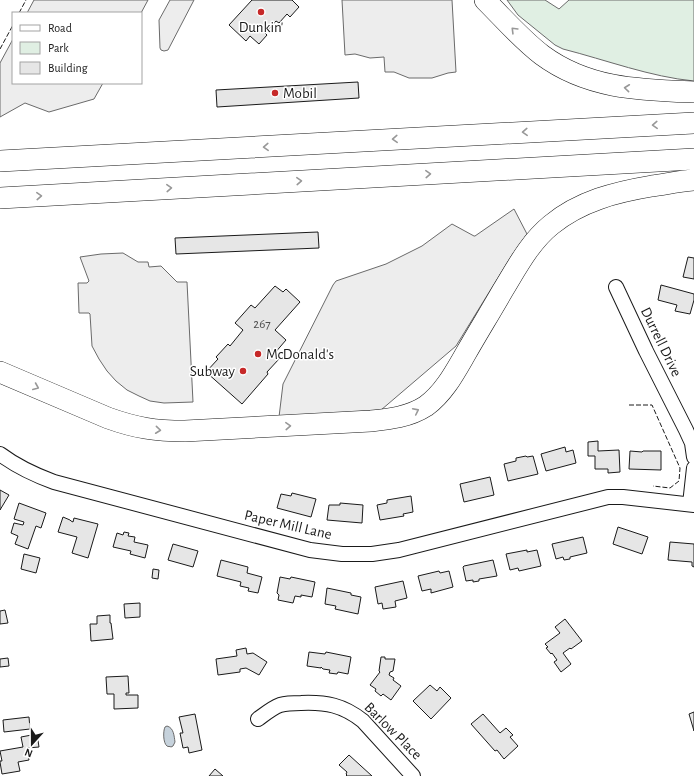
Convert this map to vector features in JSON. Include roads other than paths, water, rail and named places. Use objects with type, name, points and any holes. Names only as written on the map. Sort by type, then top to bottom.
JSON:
[{"type":"highway","points":[[485,0],[528,43],[557,65],[573,73],[590,80],[623,87],[694,92]]},
{"type":"highway","points":[[0,161],[694,122]]},
{"type":"highway","points":[[0,198],[694,159]]},
{"type":"highway","points":[[0,372],[108,418],[146,429],[185,431],[371,421],[401,417],[426,405],[444,388],[458,367],[520,261],[535,241],[550,225],[568,212],[603,197],[634,189],[694,180]]},
{"type":"street","name":"Durrell Drive","points":[[616,287],[692,443],[694,456]]},
{"type":"street","name":"Paper Mill Lane","points":[[0,454],[18,466],[54,482],[310,550],[342,554],[372,554],[399,550],[608,497],[623,497],[692,504]]},
{"type":"street","points":[[692,504],[694,468]]},
{"type":"street","name":"Barlow Place","points":[[258,719],[278,706],[288,703],[318,702],[332,704],[354,714],[363,721],[413,776]]},
{"type":"place","name":"Dunkin'","points":[[261,12]]},
{"type":"place","name":"Mobil","points":[[275,93]]},
{"type":"place","name":"McDonald's","points":[[258,354]]},
{"type":"place","name":"Subway","points":[[243,371]]}]
